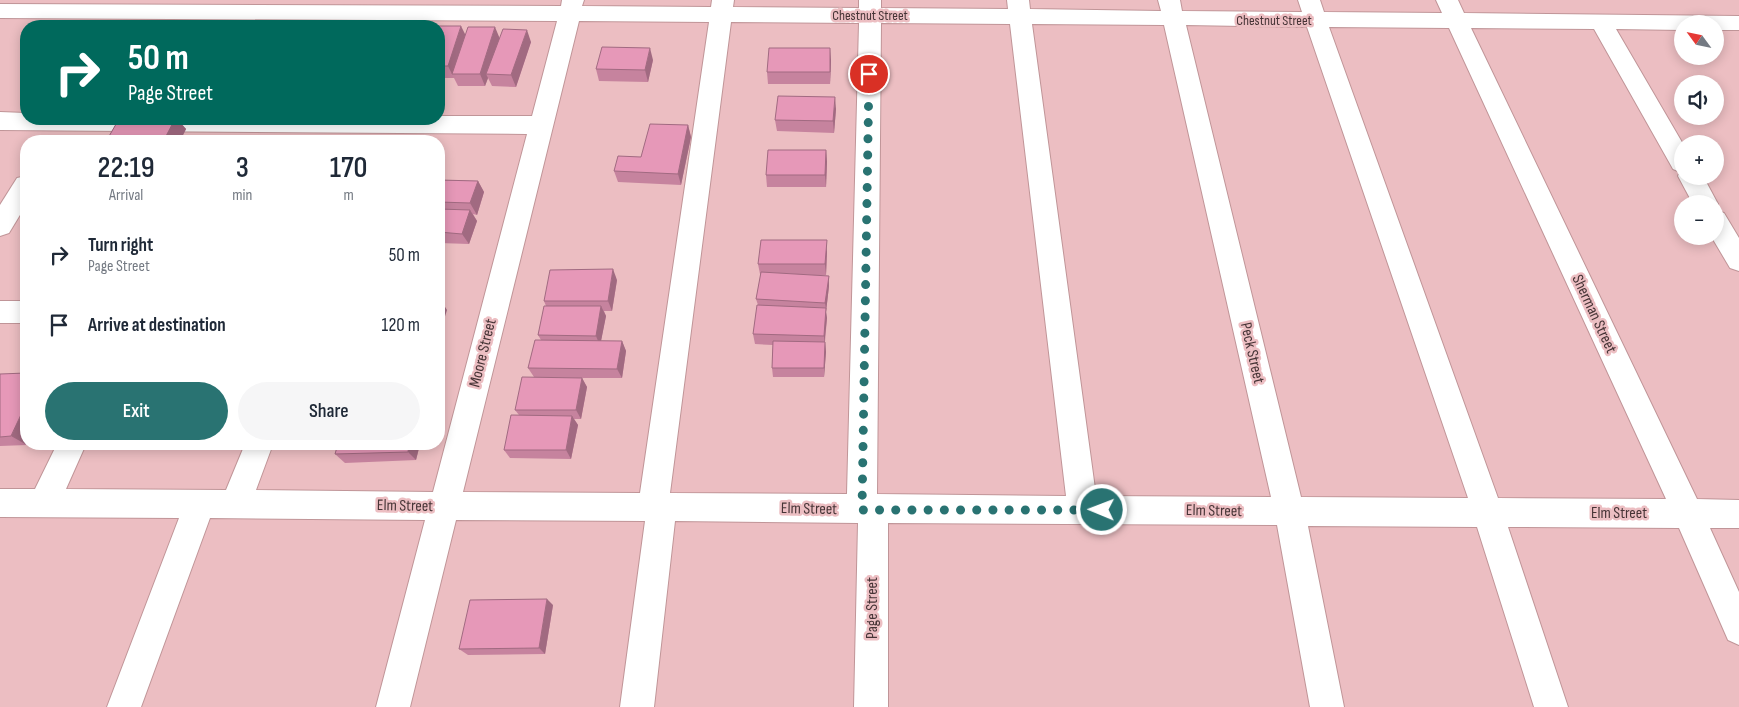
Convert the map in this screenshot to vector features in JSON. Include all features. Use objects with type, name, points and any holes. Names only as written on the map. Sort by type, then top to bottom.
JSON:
[{"type":"street","name":"Chestnut Street","points":[[0,11],[281,13],[572,6],[1452,10],[1601,22],[1739,23]]},
{"type":"street","name":"Moore Street","points":[[393,707],[572,6]]},
{"type":"street","points":[[637,707],[658,508],[722,7]]},
{"type":"street","name":"Page Street","points":[[870,7],[867,510],[872,707]]},
{"type":"street","points":[[1019,8],[1083,510]]},
{"type":"street","name":"Peck Street","points":[[1171,10],[1290,512],[1327,707]]},
{"type":"street","points":[[1313,10],[1488,512],[1551,707]]},
{"type":"street","name":"Sherman Street","points":[[1452,10],[1688,513],[1739,629]]},
{"type":"street","points":[[1601,22],[1674,149]]},
{"type":"street","points":[[0,121],[20,121]]},
{"type":"street","points":[[173,125],[376,133],[541,125]]},
{"type":"street","points":[[0,226],[20,194]]},
{"type":"street","points":[[1724,235],[1739,261]]},
{"type":"street","points":[[0,312],[20,312]]},
{"type":"street","points":[[44,504],[69,450]]},
{"type":"street","points":[[236,504],[257,450]]},
{"type":"street","name":"Elm Street","points":[[0,503],[867,510],[1739,514]]},
{"type":"street","points":[[124,707],[200,504]]},
{"type":"building","points":[[445,26],[461,26],[448,66],[445,66]]},
{"type":"building","points":[[468,27],[495,27],[480,74],[452,74]]},
{"type":"building","points":[[503,29],[527,30],[511,75],[486,74]]},
{"type":"building","points":[[602,47],[650,48],[645,70],[596,69]]},
{"type":"building","points":[[769,48],[830,48],[830,72],[767,72]]},
{"type":"building","points":[[778,96],[835,97],[833,121],[775,120]]},
{"type":"building","points":[[650,124],[688,125],[678,174],[614,171],[618,156],[641,157]]},
{"type":"building","points":[[116,125],[172,125],[167,135],[110,135]]},
{"type":"building","points":[[768,150],[826,150],[825,175],[766,175]]},
{"type":"building","points":[[445,180],[478,181],[470,203],[445,202]]},
{"type":"building","points":[[445,209],[470,210],[462,234],[445,233]]},
{"type":"building","points":[[761,240],[827,240],[825,264],[758,264]]},
{"type":"building","points":[[613,269],[608,301],[544,301],[550,270]]},
{"type":"building","points":[[761,272],[829,276],[825,303],[756,299]]},
{"type":"building","points":[[757,305],[826,308],[824,336],[753,334]]},
{"type":"building","points":[[544,306],[601,306],[596,336],[538,335]]},
{"type":"building","points":[[535,340],[622,341],[617,369],[528,368]]},
{"type":"building","points":[[773,341],[825,342],[824,368],[772,368]]},
{"type":"building","points":[[20,373],[20,417],[11,436],[0,437],[0,374]]},
{"type":"building","points":[[522,377],[582,378],[576,410],[515,410]]},
{"type":"building","points":[[511,415],[572,416],[566,450],[504,450]]},
{"type":"building","points":[[336,450],[408,450],[408,452],[335,454]]},
{"type":"building","points":[[547,599],[539,648],[459,649],[470,600]]},
{"type":"route","points":[[869,74],[862,510],[1102,510]]}]
